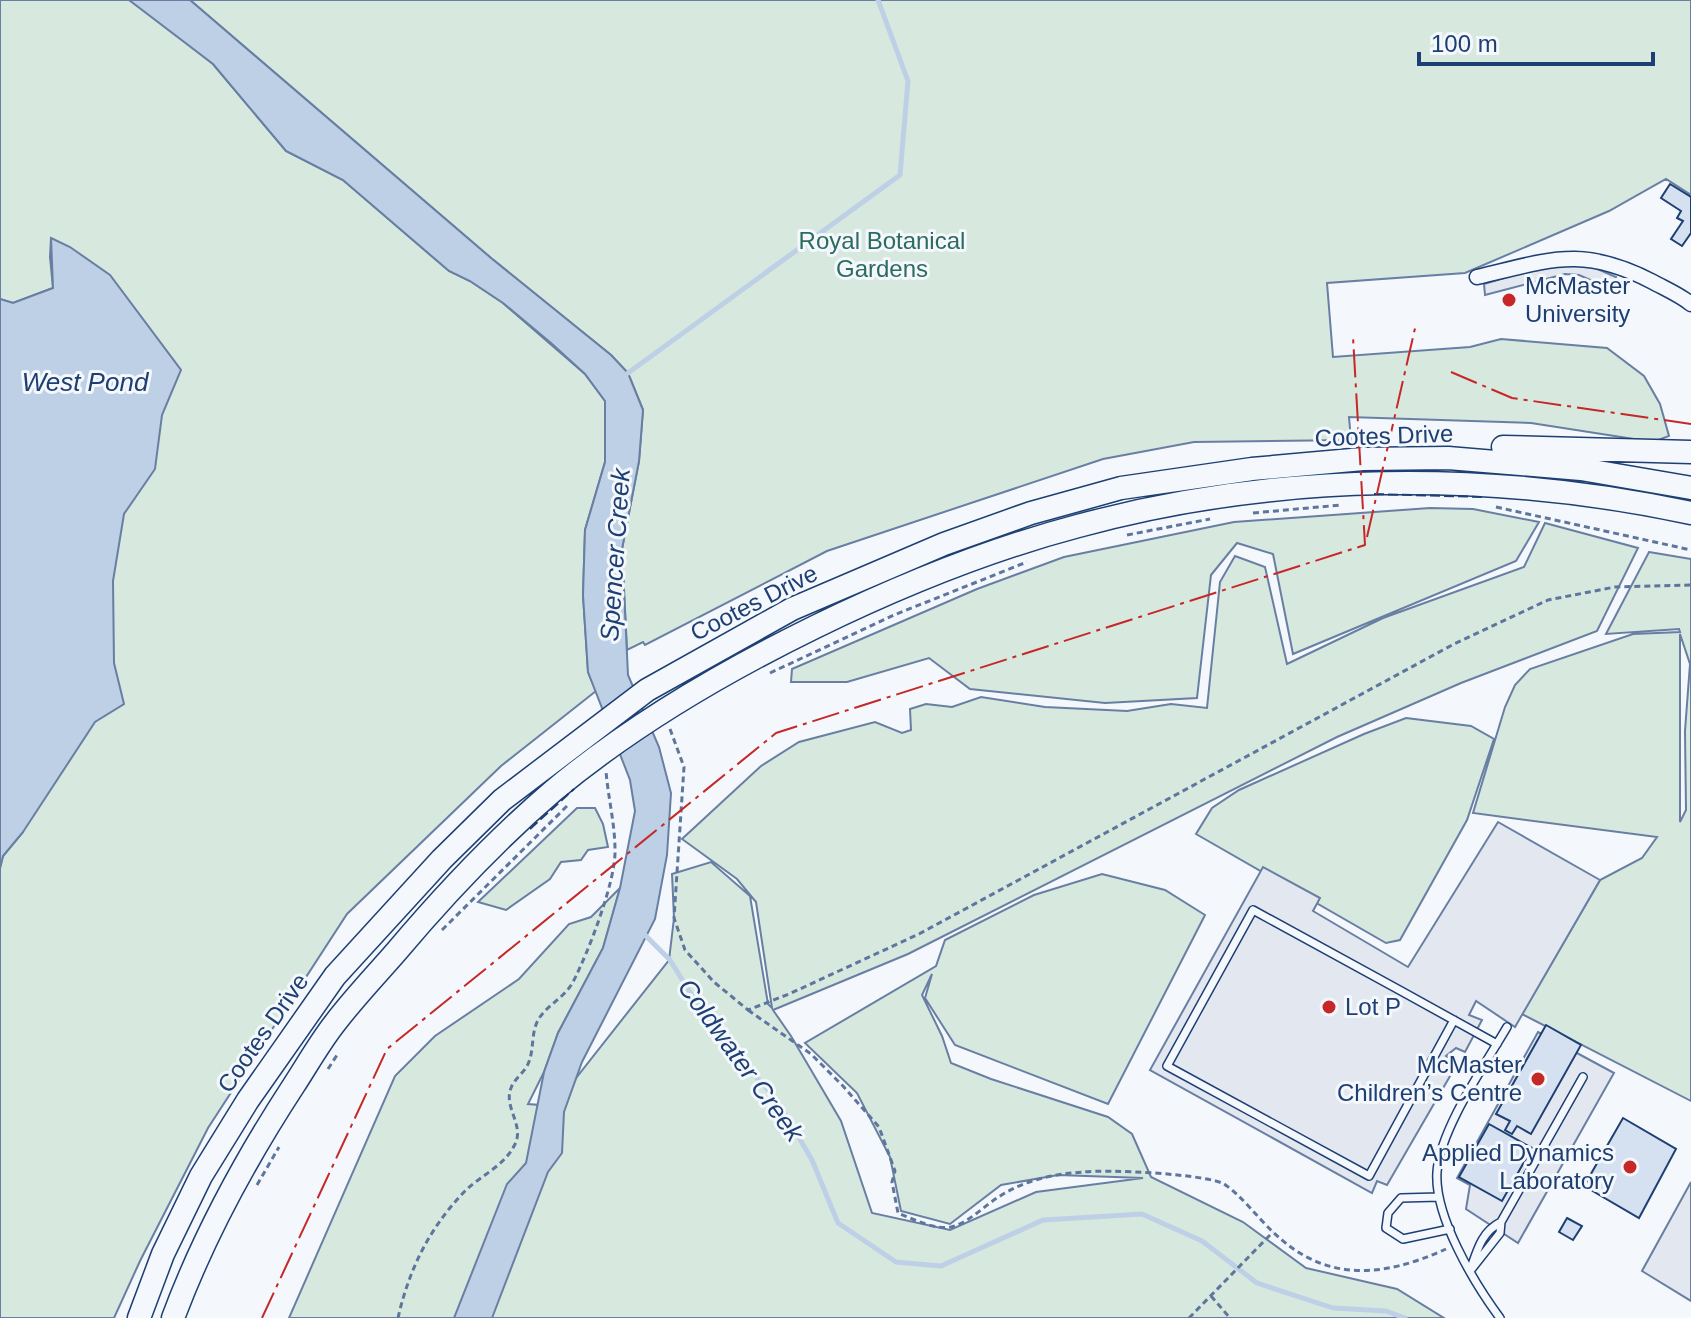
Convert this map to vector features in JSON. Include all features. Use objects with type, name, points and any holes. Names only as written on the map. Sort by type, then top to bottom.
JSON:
[{"type":"main road","points":[[1363,459],[1410,449],[1492,447],[1691,452]]},
{"type":"main road","name":"Cootes Drive","points":[[139,1318],[163,1254],[201,1176],[248,1100],[335,976],[442,859],[502,800],[647,690],[792,609],[944,544],[1031,513],[1121,488],[1252,469],[1363,459],[1448,458],[1597,471],[1691,488]]},
{"type":"main road","name":"Cootes Drive","points":[[173,1318],[193,1266],[229,1192],[264,1131],[333,1025],[429,913],[553,791],[603,764],[735,668],[868,601],[1023,543],[1080,525],[1183,503],[1278,490],[1403,482],[1508,485],[1609,497],[1691,513]]},
{"type":"street","points":[[1477,277],[1546,261],[1589,259],[1607,262],[1639,275],[1691,304]]},
{"type":"lane","points":[[1454,1020],[1369,1176],[1167,1066],[1253,910],[1454,1020],[1497,1044]]},
{"type":"lane","points":[[1500,1318],[1481,1292],[1450,1229],[1439,1197],[1437,1170],[1445,1142],[1507,1027]]},
{"type":"lane","points":[[1470,1271],[1479,1244],[1489,1228],[1501,1222],[1583,1077]]},
{"type":"lane","points":[[1439,1197],[1401,1198],[1388,1213],[1386,1228],[1403,1239],[1450,1229]]},
{"type":"path","points":[[1246,514],[1347,505]]},
{"type":"path","points":[[1489,505],[1691,550]]},
{"type":"path","points":[[1125,536],[1216,518]]},
{"type":"path","points":[[761,677],[894,615],[1035,559]]},
{"type":"path","points":[[748,1010],[919,934],[1454,644],[1548,600],[1615,587],[1691,585]]},
{"type":"path","points":[[661,723],[684,767],[674,918],[685,950],[714,982],[811,1054],[879,1127],[895,1171],[892,1182],[898,1213],[931,1225],[951,1227],[1006,1192],[1035,1179],[1125,1170],[1222,1183],[1296,1252],[1318,1264],[1344,1270],[1369,1272],[1399,1267],[1457,1244]]},
{"type":"path","points":[[596,780],[603,764]]},
{"type":"path","points":[[398,1318],[414,1264],[438,1223],[466,1190],[514,1148],[519,1134],[510,1088],[527,1066],[540,1016],[561,998],[572,982],[612,876],[615,851],[603,764]]},
{"type":"path","points":[[441,931],[576,797]]},
{"type":"path","points":[[327,1071],[342,1047]]},
{"type":"path","points":[[252,1194],[281,1144]]},
{"type":"path","points":[[1189,1318],[1273,1232]]},
{"type":"path","points":[[1211,1296],[1230,1318]]},
{"type":"green space","points":[[0,0],[129,0],[139,5],[213,64],[286,151],[343,180],[449,271],[503,303],[585,374],[605,401],[605,462],[585,530],[583,595],[588,672],[596,691],[501,766],[347,914],[208,1128],[114,1318],[0,1318],[0,868],[3,856],[23,832],[77,558],[51,238],[53,288],[13,303],[0,299]]},
{"type":"green space","name":"Royal Botanical Gardens","points":[[190,0],[1691,0],[1691,195],[1666,179],[1609,211],[1465,273],[1327,283],[1333,357],[1470,347],[1501,339],[1607,348],[1644,376],[1660,404],[1669,436],[1653,442],[1531,423],[1349,417],[1351,440],[1194,442],[1103,459],[827,551],[645,645],[643,642],[627,650],[622,549],[639,461],[643,410],[628,373],[611,355],[491,258]]},
{"type":"green space","points":[[1430,508],[1473,509],[1539,522],[1516,561],[1293,654],[1273,554],[1237,543],[1211,575],[1197,698],[1105,703],[970,689],[929,658],[847,682],[791,682],[792,669],[977,589],[1064,557],[1234,522]]},
{"type":"green space","points":[[1545,523],[1638,548],[1597,631],[1461,683],[1337,737],[908,954],[773,1010],[841,1121],[872,1213],[950,1230],[1036,1192],[1143,1178],[1058,1175],[1001,1185],[950,1224],[901,1211],[890,1157],[857,1093],[805,1043],[936,966],[945,940],[1034,895],[1102,874],[1165,890],[1205,915],[1108,1104],[955,1045],[925,998],[932,974],[922,995],[951,1063],[1108,1117],[1132,1134],[1151,1177],[1243,1222],[1306,1268],[1397,1289],[1444,1318],[289,1318],[395,1076],[435,1036],[519,979],[569,924],[591,917],[620,888],[603,948],[558,1033],[528,1104],[554,1106],[669,960],[674,918],[672,874],[711,862],[750,896],[768,1004],[772,1008],[756,902],[737,879],[682,839],[761,766],[799,742],[875,722],[902,733],[911,730],[910,709],[926,704],[952,707],[981,697],[1045,707],[1127,711],[1171,704],[1207,708],[1220,582],[1235,556],[1265,567],[1287,664],[1383,618],[1524,567]]},
{"type":"green space","points":[[1649,552],[1691,559],[1691,1101],[1522,1014],[1600,880],[1642,858],[1657,837],[1473,813],[1505,707],[1515,685],[1530,669],[1633,634],[1680,632],[1679,629],[1606,634]],"holes":[[[1680,634],[1690,664],[1685,731],[1686,810],[1680,822]]]},
{"type":"green space","points":[[1406,718],[1471,726],[1494,739],[1467,820],[1400,940],[1386,943],[1196,834],[1212,808],[1239,790]]},
{"type":"green space","points":[[577,808],[595,808],[603,824],[608,847],[588,850],[581,860],[561,862],[550,879],[506,910],[478,902]]},
{"type":"shaded area","points":[[1554,263],[1586,264],[1616,277],[1611,289],[1579,275],[1565,274],[1485,295],[1484,284]]},
{"type":"shaded area","name":"Lot P","points":[[1498,822],[1600,880],[1515,1027],[1476,1001],[1469,1015],[1482,1020],[1465,1052],[1456,1048],[1446,1056],[1457,1064],[1387,1185],[1377,1181],[1372,1193],[1150,1070],[1263,867],[1320,898],[1313,911],[1408,967]]},
{"type":"shaded area","points":[[1538,1032],[1614,1073],[1518,1243],[1466,1209],[1470,1185],[1457,1178]]},
{"type":"shaded area","points":[[1691,1182],[1691,1301],[1642,1271]]},
{"type":"water","name":"Spencer Creek","points":[[129,0],[190,0],[491,258],[611,355],[628,373],[643,410],[639,461],[622,549],[628,675],[659,747],[671,793],[667,855],[655,919],[582,1062],[564,1112],[562,1153],[548,1172],[492,1318],[454,1318],[507,1184],[526,1163],[544,1072],[558,1033],[603,948],[620,888],[635,811],[630,780],[588,672],[583,595],[585,530],[605,462],[605,401],[585,374],[503,303],[449,271],[343,180],[286,151],[213,64]]},
{"type":"water","name":"West Pond","points":[[51,238],[70,247],[110,275],[181,370],[162,415],[155,469],[124,514],[113,581],[114,663],[124,704],[95,722],[23,832],[3,856],[0,868],[0,299],[13,303],[53,288]]},
{"type":"building","points":[[1670,184],[1691,197],[1691,233],[1682,246],[1671,239],[1683,221],[1677,218],[1681,211],[1661,198]]},
{"type":"building","name":"McMaster Children’s Centre","points":[[1546,1025],[1581,1045],[1531,1134],[1517,1126],[1512,1134],[1505,1130],[1510,1121],[1496,1114]]},
{"type":"building","name":"Applied Dynamics Laboratory","points":[[1623,1118],[1676,1149],[1639,1218],[1584,1186]]},
{"type":"building","points":[[1489,1124],[1532,1148],[1502,1201],[1459,1177]]},
{"type":"building","points":[[1567,1218],[1582,1226],[1573,1240],[1559,1232]]},
{"type":"waterway","points":[[628,373],[900,175],[908,81],[878,0]]},
{"type":"waterway","name":"Coldwater Creek","points":[[643,933],[670,960],[710,1025],[777,1100],[812,1160],[838,1223],[896,1262]]},
{"type":"waterway","name":"Coldwater Creek","points":[[896,1262],[941,1266],[1043,1220],[1142,1214],[1202,1241],[1257,1283],[1333,1308],[1386,1311],[1405,1318]]},
{"type":"fence","points":[[1374,494],[1482,497]]},
{"type":"fence","points":[[530,829],[574,789]]},
{"type":"power","points":[[1367,537],[1416,324]]},
{"type":"power","points":[[262,1318],[387,1049],[776,733],[1365,545],[1353,337]]},
{"type":"power","points":[[1451,372],[1512,398],[1691,424]]},
{"type":"place","name":"McMaster University","points":[[1509,300]]},
{"type":"place","name":"Lot P","points":[[1329,1007]]},
{"type":"place","name":"McMaster Children’s Centre","points":[[1538,1079]]},
{"type":"place","name":"Applied Dynamics Laboratory","points":[[1630,1167]]}]
